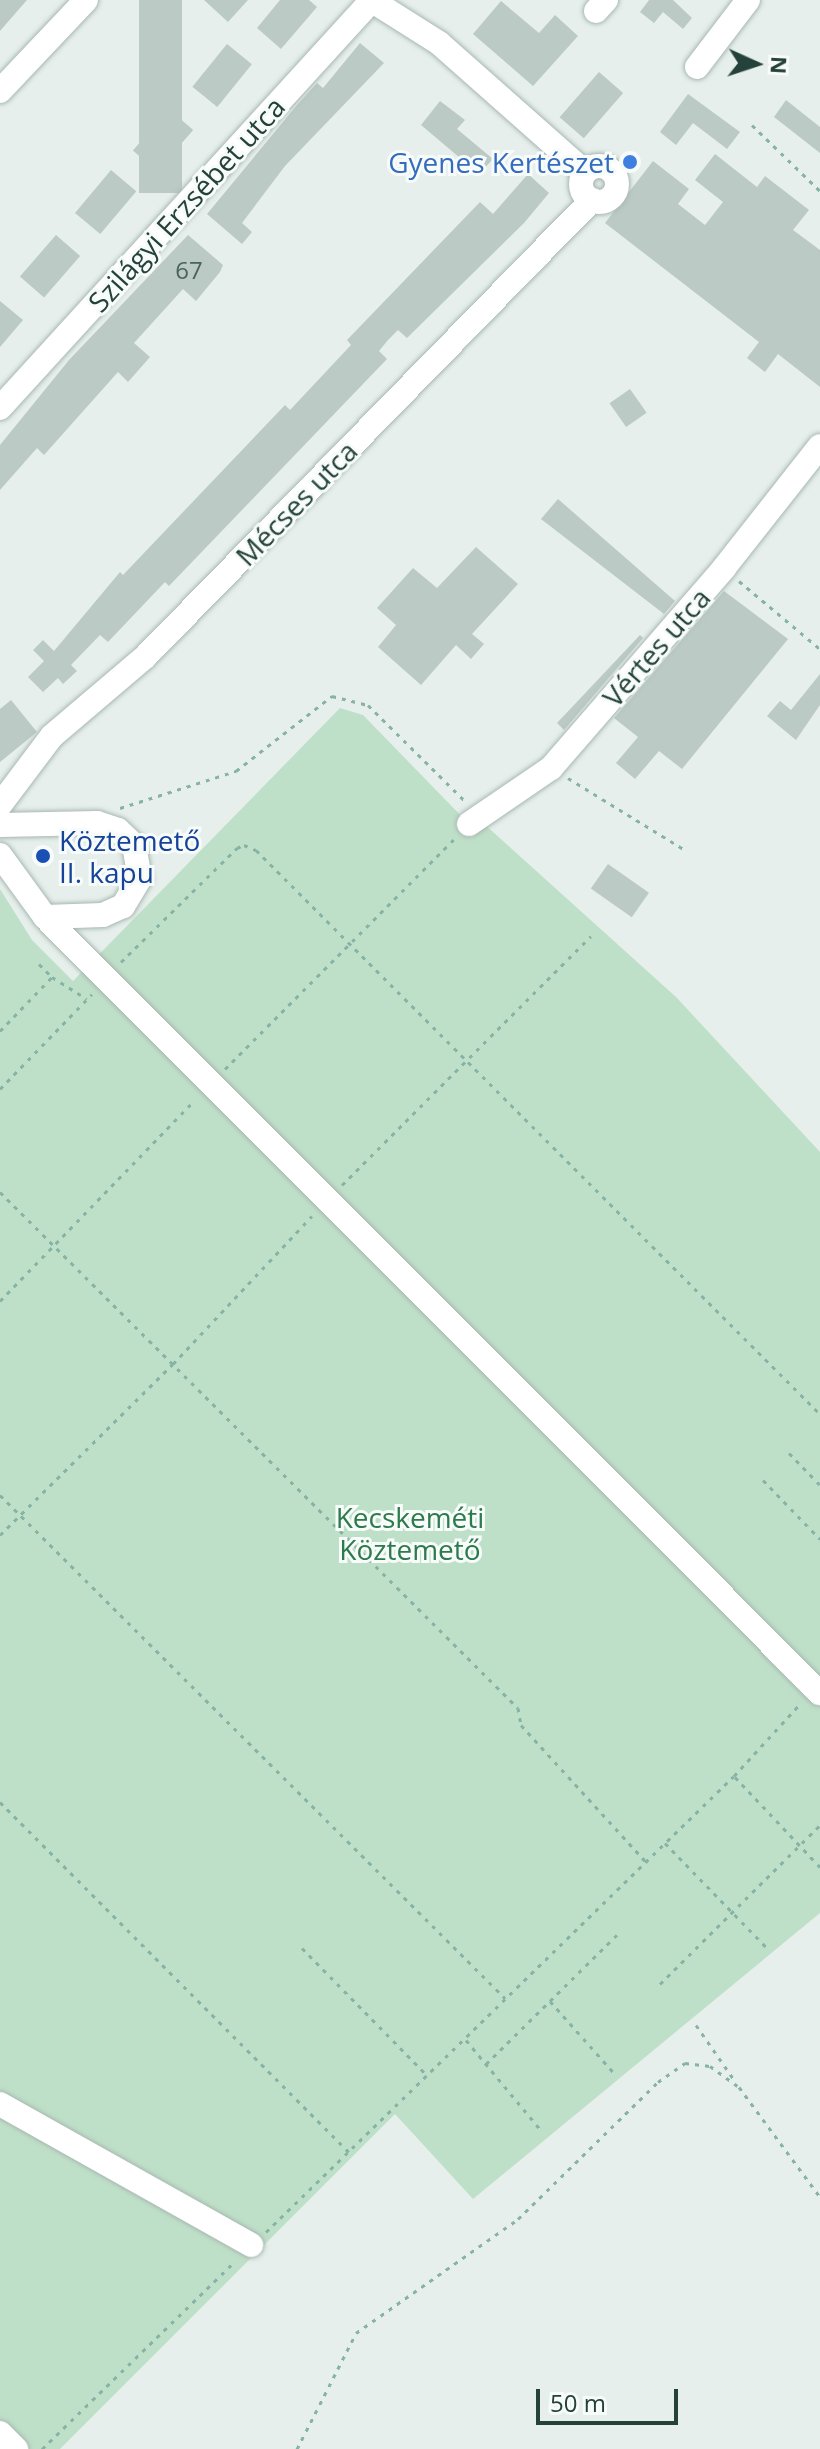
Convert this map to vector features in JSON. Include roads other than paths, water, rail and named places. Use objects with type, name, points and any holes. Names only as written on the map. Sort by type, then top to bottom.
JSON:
[{"type":"street","points":[[0,91],[86,0]]},
{"type":"street","name":"Mécses utca","points":[[0,805],[52,736],[146,656],[592,200],[581,185],[585,172],[439,43],[371,0]]},
{"type":"street","name":"Szilágyi Erzsébet utca","points":[[0,408],[371,0]]},
{"type":"street","points":[[697,67],[748,0]]},
{"type":"street","name":"Vértes utca","points":[[469,824],[551,768],[724,568],[820,446]]},
{"type":"street","points":[[0,825],[97,823],[118,830],[134,845],[141,867],[137,888],[123,906],[103,915],[45,917]]},
{"type":"street","points":[[0,855],[45,917],[325,1202],[817,1691]]},
{"type":"street","points":[[0,2104],[251,2245]]},
{"type":"street","points":[[0,2433],[16,2449]]},
{"type":"place","name":"Gyenes Kertészet","points":[[630,162]]},
{"type":"place","name":"Köztemető II. kapu","points":[[43,856]]},
{"type":"park label","name":"Kecskeméti Köztemető","points":[[410,1533]]}]
